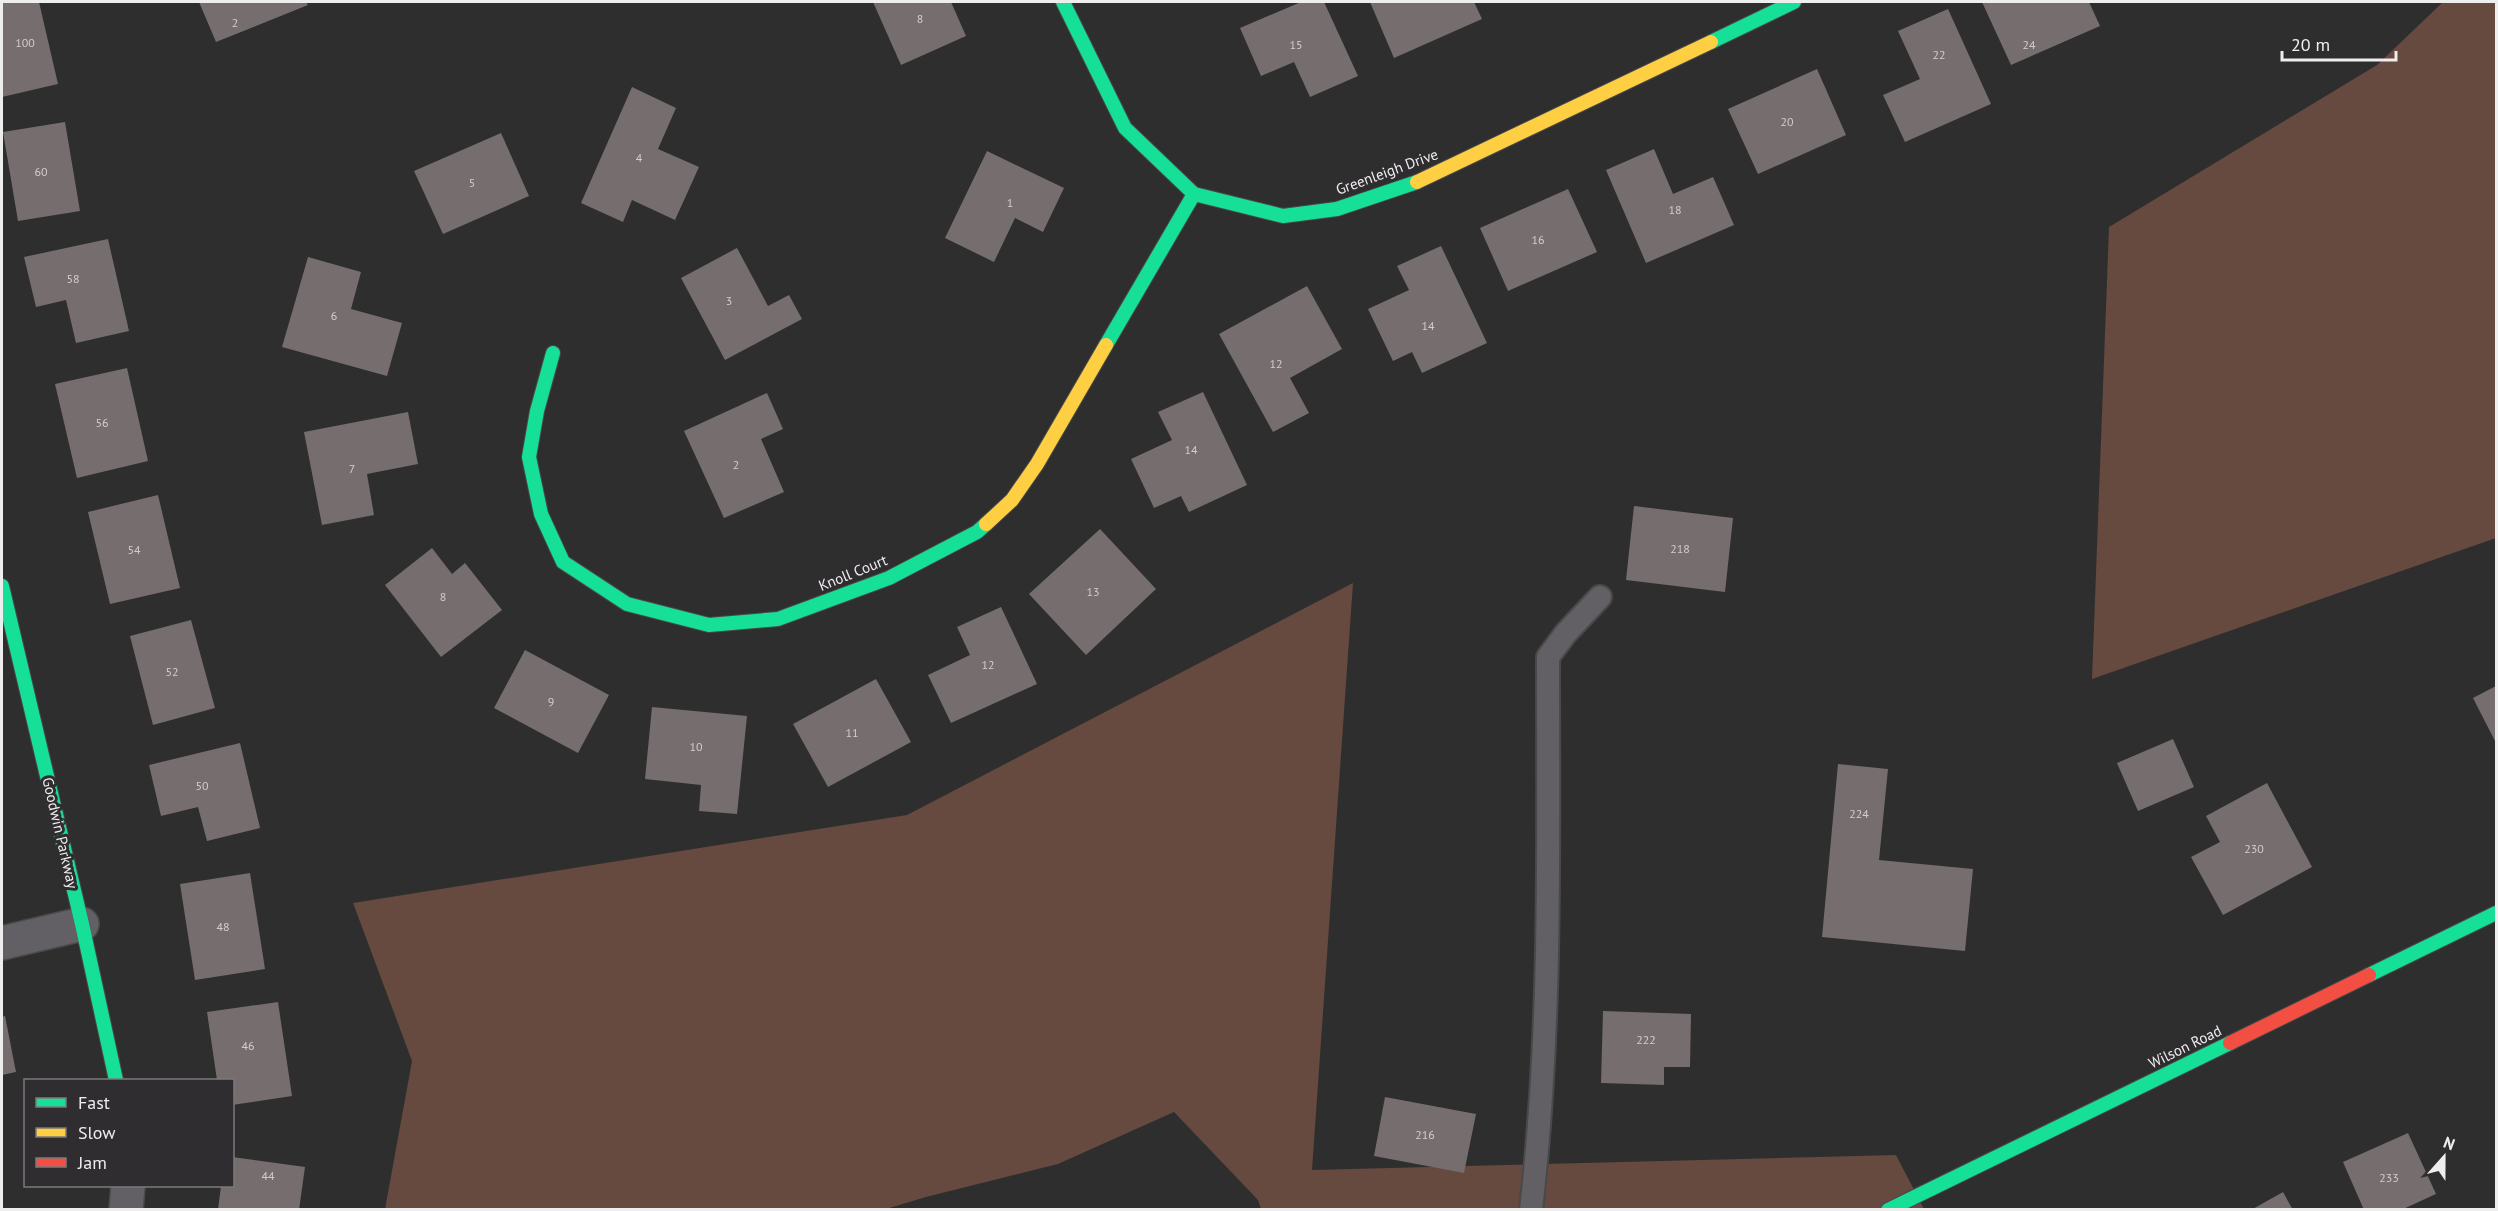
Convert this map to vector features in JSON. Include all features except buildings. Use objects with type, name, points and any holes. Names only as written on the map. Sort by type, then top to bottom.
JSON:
[{"type":"street","name":"Greenleigh Drive","points":[[1063,2],[1125,128],[1194,194],[1283,216],[1337,209],[1422,180],[1794,2]]},
{"type":"street","name":"Knoll Court","points":[[553,353],[537,411],[529,457],[542,514],[563,562],[627,604],[710,625],[778,620],[889,578],[977,532],[1012,500],[1037,464],[1194,194]]},
{"type":"street","name":"Goodwin Parkway","points":[[2,586],[82,924],[116,1079]]},
{"type":"street","name":"Wilson Road","points":[[1888,1209],[2496,913]]},
{"type":"street","points":[[2,944],[82,924]]},
{"type":"street","points":[[126,1209],[128,1187]]},
{"type":"lane","points":[[1531,1209],[1538,1152],[1549,954],[1548,657],[1566,633],[1600,597]]},
{"type":"shaded area","points":[[2443,2],[2496,2],[2496,538],[2092,679],[2109,227],[2377,65]]},
{"type":"shaded area","points":[[1353,583],[1312,1170],[1896,1155],[1924,1209],[1261,1209],[1258,1200],[1174,1112],[1058,1164],[886,1209],[385,1209],[412,1061],[353,903],[907,815]]},
{"type":"traffic: fast","points":[[1063,2],[1125,128],[1194,194],[1283,216],[1337,209],[1417,182]]},
{"type":"traffic: fast","points":[[1711,42],[1794,2]]},
{"type":"traffic: fast","points":[[1106,345],[1194,194]]},
{"type":"traffic: fast","points":[[553,353],[537,411],[529,457],[541,514],[563,562],[627,604],[709,625],[778,619],[889,578],[977,532],[986,524]]},
{"type":"traffic: fast","points":[[2,586],[82,924],[116,1079]]},
{"type":"traffic: fast","points":[[2369,975],[2496,913]]},
{"type":"traffic: fast","points":[[1888,1210],[2230,1043]]},
{"type":"traffic: slow","points":[[1417,182],[1711,42]]},
{"type":"traffic: slow","points":[[986,524],[1012,500],[1037,464],[1106,345]]},
{"type":"traffic: jam","points":[[2230,1043],[2369,975]]}]
